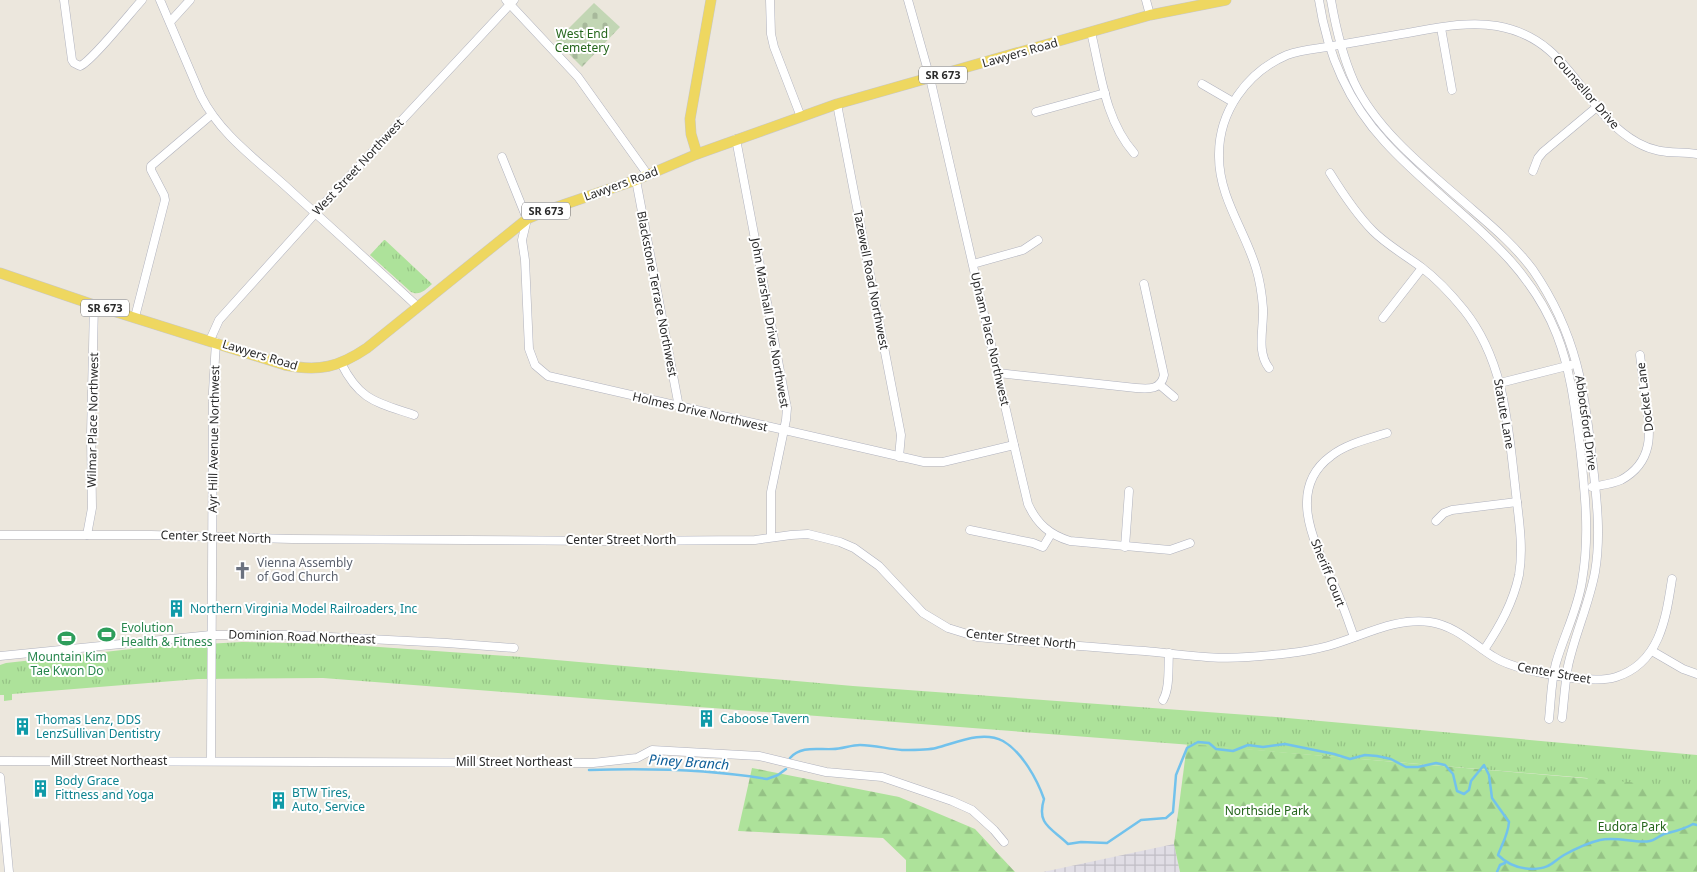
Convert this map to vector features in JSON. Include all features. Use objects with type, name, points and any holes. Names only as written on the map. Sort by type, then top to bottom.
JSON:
[{"type":"main road","points":[[697,154],[691,134],[690,119],[710,0]]},
{"type":"main road","name":"Lawyers Road","points":[[0,273],[94,305],[286,365],[302,368],[323,368],[341,363],[367,348],[527,219],[548,210],[636,180],[736,139],[838,104],[1150,15],[1226,0]]},
{"type":"street","points":[[64,0],[72,60],[76,66],[84,65],[142,0]]},
{"type":"street","points":[[160,0],[211,115],[252,157],[418,307]]},
{"type":"street","points":[[170,22],[190,0]]},
{"type":"street","points":[[770,0],[771,34],[774,47],[800,117]]},
{"type":"street","name":"Upham Place Northwest","points":[[908,0],[930,78],[1028,504],[1037,521],[1052,534],[1070,542],[1170,550],[1190,543]]},
{"type":"street","points":[[1146,0],[1150,15]]},
{"type":"street","name":"Abbotsford Drive","points":[[1319,0],[1329,46],[1337,69],[1357,106],[1384,142],[1491,240],[1516,266],[1542,304],[1552,324],[1566,366],[1575,408],[1585,488],[1588,534],[1582,583],[1553,674],[1549,719]]},
{"type":"street","name":"Abbotsford Drive","points":[[1331,0],[1340,44],[1355,83],[1375,116],[1396,140],[1507,241],[1532,269],[1561,318],[1578,363],[1583,388],[1595,486],[1598,538],[1590,597],[1567,676],[1562,718]]},
{"type":"street","points":[[510,1],[578,77],[648,175]]},
{"type":"street","name":"West Street Northwest","points":[[213,341],[219,320],[510,1]]},
{"type":"street","name":"Counsellor Drive","points":[[1270,368],[1263,357],[1263,308],[1258,275],[1253,258],[1226,194],[1220,171],[1220,141],[1225,120],[1233,102],[1250,80],[1276,60],[1300,51],[1441,28],[1484,24],[1503,27],[1536,40],[1559,58],[1621,132],[1638,143],[1666,153],[1697,154]]},
{"type":"street","points":[[1441,28],[1452,90]]},
{"type":"street","points":[[1091,32],[1105,93],[1115,124],[1120,135],[1134,153]]},
{"type":"street","points":[[1202,84],[1233,102]]},
{"type":"street","points":[[1036,112],[1105,93]]},
{"type":"street","name":"Tazewell Road Northwest","points":[[838,104],[901,435],[899,457]]},
{"type":"street","points":[[1533,170],[1543,152],[1598,106]]},
{"type":"street","points":[[135,317],[165,200],[151,170],[151,166],[211,115]]},
{"type":"street","name":"John Marshall Drive Northwest","points":[[736,139],[786,401],[786,420],[771,492],[771,538]]},
{"type":"street","points":[[502,157],[527,219]]},
{"type":"street","name":"Statute Lane","points":[[1330,173],[1356,212],[1374,232],[1422,268],[1451,295],[1477,329],[1490,355],[1500,383],[1521,539],[1519,574],[1510,606],[1484,650]]},
{"type":"street","name":"Blackstone Terrace Northwest","points":[[636,180],[679,407]]},
{"type":"street","name":"Holmes Drive Northwest","points":[[527,219],[522,240],[525,260],[528,350],[535,365],[548,376],[924,462],[937,462],[1014,445]]},
{"type":"street","points":[[973,264],[1023,250],[1038,240]]},
{"type":"street","points":[[1383,318],[1422,268]]},
{"type":"street","points":[[998,373],[1136,388],[1151,389],[1160,384],[1164,375],[1144,284]]},
{"type":"street","name":"Wilmar Place Northwest","points":[[87,535],[92,508],[91,428],[94,305]]},
{"type":"street","name":"Ayr Hill Avenue Northwest","points":[[211,761],[213,341]]},
{"type":"street","name":"Docket Lane","points":[[1585,488],[1611,484],[1630,474],[1637,467],[1647,450],[1650,430],[1640,356]]},
{"type":"street","points":[[341,363],[354,385],[368,398],[414,416]]},
{"type":"street","points":[[1500,383],[1578,363]]},
{"type":"street","points":[[1160,384],[1174,397]]},
{"type":"street","name":"Sheriff Court","points":[[1354,637],[1338,594],[1316,546],[1307,514],[1307,493],[1314,474],[1330,456],[1339,450],[1387,433]]},
{"type":"street","points":[[1125,546],[1129,491]]},
{"type":"street","points":[[1436,521],[1444,513],[1452,510],[1517,502]]},
{"type":"street","points":[[970,530],[1033,543],[1043,547],[1052,534]]},
{"type":"street","name":"Center Street North","points":[[0,535],[610,541],[756,540],[791,534],[808,534],[833,539],[854,548],[879,566],[923,613],[948,628],[963,634],[978,637],[1206,656]]},
{"type":"street","name":"Center Street","points":[[1206,656],[1245,657],[1297,652],[1328,646],[1391,625],[1405,622],[1430,622],[1455,630],[1495,658],[1513,666],[1596,680],[1615,678],[1636,668],[1652,651],[1662,632],[1672,578]]},
{"type":"street","name":"Dominion Road Northeast","points":[[0,656],[211,635],[349,638],[514,648]]},
{"type":"street","points":[[1652,651],[1683,669],[1697,674]]},
{"type":"street","points":[[1163,700],[1167,686],[1169,654]]},
{"type":"street","name":"Mill Street Northeast","points":[[0,761],[593,762],[637,758],[652,750],[759,756],[826,772],[882,777],[952,801],[972,810],[1004,842]]},
{"type":"street","points":[[0,777],[9,872]]},
{"type":"shaded area","points":[[1174,844],[1180,872],[1043,872]]},
{"type":"green space","name":"West End Cemetery","points":[[594,3],[620,27],[582,67],[556,41]]},
{"type":"green space","points":[[384,240],[432,284],[420,293],[411,292],[370,255]]},
{"type":"green space","points":[[242,642],[337,644],[522,657],[853,686],[1276,717],[1697,755],[1697,872],[1587,778],[1205,746],[323,678],[198,679],[12,694],[12,700],[4,701],[4,695],[0,695],[0,665],[6,663],[149,647]]},
{"type":"green space","name":"Northside Park","points":[[1187,744],[1697,788],[1697,872],[1180,872],[1174,844]]},
{"type":"green space","points":[[752,768],[899,797],[975,829],[1015,872],[906,872],[906,860],[883,838],[738,831]]},
{"type":"waterway","name":"Piney Branch","points":[[790,758],[799,751],[810,749],[836,749],[860,745],[902,750],[924,750],[978,737],[995,738],[1010,746],[1028,767],[1044,799],[1042,808],[1044,820],[1051,830],[1068,844],[1081,842],[1107,843],[1141,820],[1166,818],[1173,812],[1176,775],[1187,748],[1198,742],[1209,743],[1216,749],[1233,751],[1248,745],[1263,747],[1285,744],[1350,759],[1365,755],[1377,756],[1391,759],[1406,767],[1418,767],[1436,763],[1445,765],[1453,774],[1457,791],[1464,794],[1469,790],[1471,781],[1484,765],[1489,775],[1492,798],[1509,822],[1498,855],[1510,863],[1523,868],[1533,869],[1550,865],[1564,855],[1586,844],[1600,840],[1613,839],[1645,842],[1693,824],[1697,825]]},
{"type":"waterway","name":"Piney Branch","points":[[589,770],[678,770],[723,773],[767,779],[778,775],[786,769]]},
{"type":"waterway","points":[[1497,872],[1500,865],[1505,863]]},
{"type":"place","name":"Vienna Assembly of God Church","points":[[243,570]]},
{"type":"place","name":"Northern Virginia Model Railroaders, Inc","points":[[176,609]]},
{"type":"place","name":"Evolution Health & Fitness","points":[[107,635]]},
{"type":"place","name":"Mountain Kim Tae Kwon Do","points":[[67,638]]},
{"type":"place","name":"Caboose Tavern","points":[[706,719]]},
{"type":"place","name":"Thomas Lenz, DDS LenzSullivan Dentistry","points":[[22,727]]},
{"type":"place","name":"Body Grace Fittness and Yoga","points":[[41,788]]},
{"type":"place","name":"BTW Tires, Auto, Service","points":[[278,800]]},
{"type":"park label","name":"Eudora Park","points":[[1632,827]]}]
